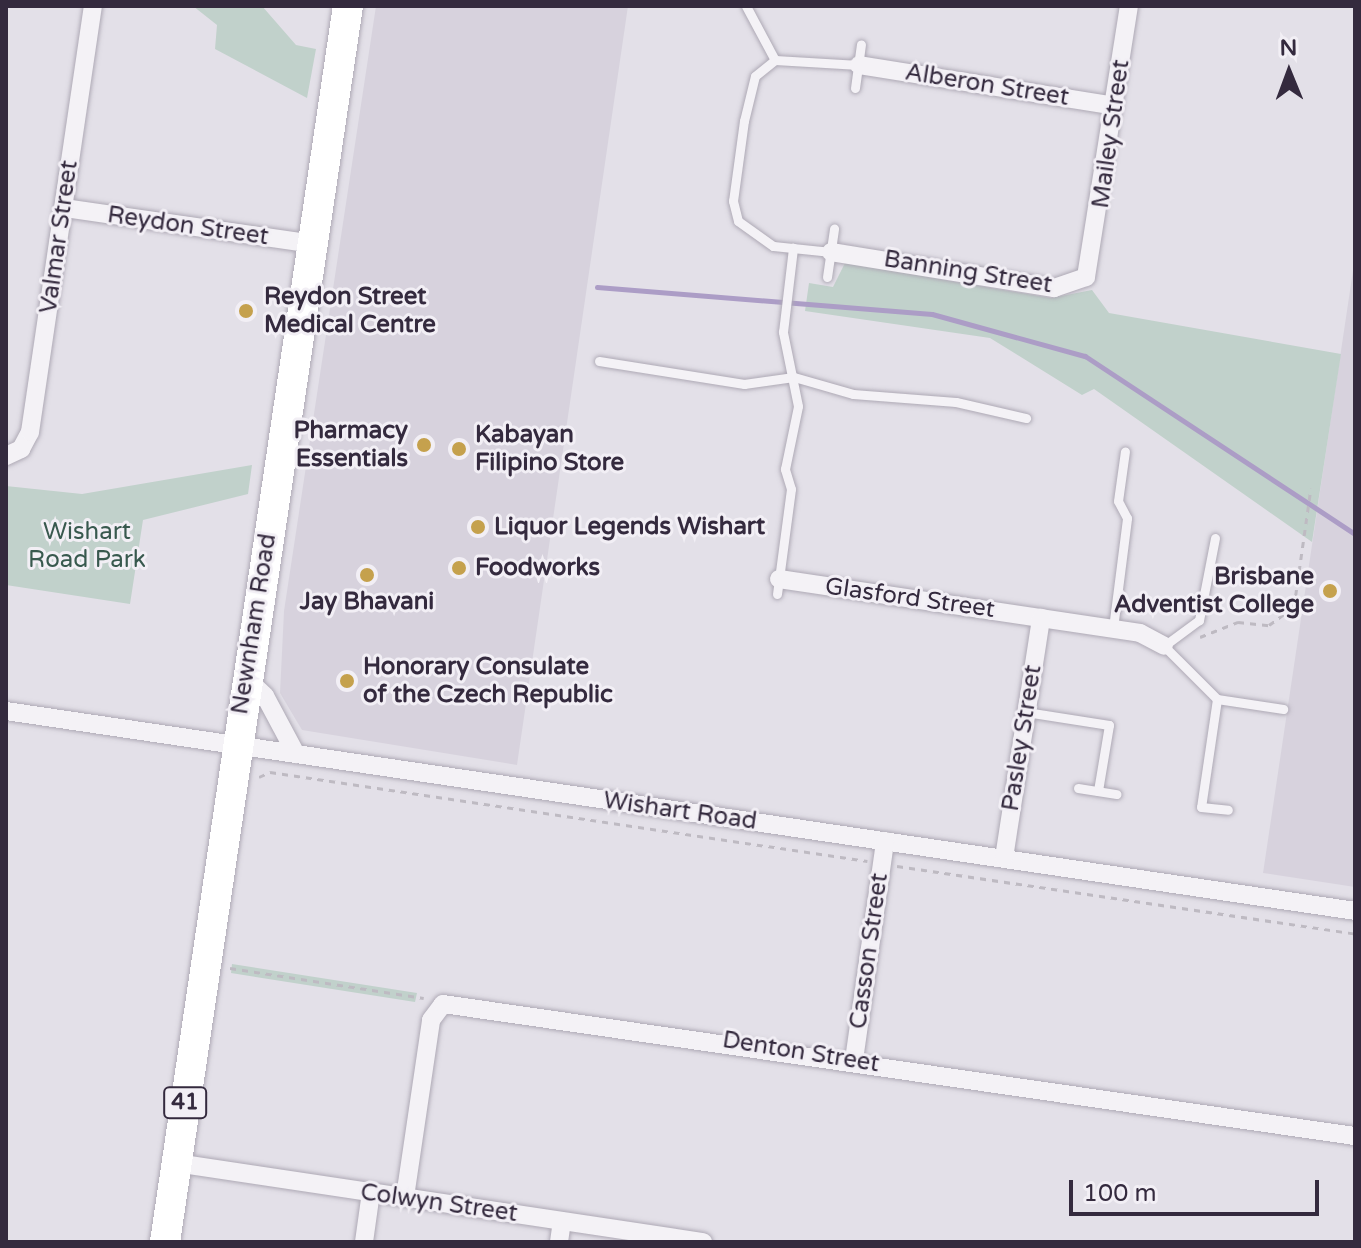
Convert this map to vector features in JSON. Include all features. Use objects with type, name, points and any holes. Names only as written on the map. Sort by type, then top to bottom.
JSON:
[{"type":"main road","name":"Newnham Road","points":[[165,1242],[236,745],[348,6]]},
{"type":"street","name":"Valmar Street","points":[[6,456],[21,449],[30,432],[93,6]]},
{"type":"street","name":"Mailey Street","points":[[1093,261],[1129,6]]},
{"type":"street","name":"Alberon Street","points":[[859,65],[1114,106]]},
{"type":"street","name":"Reydon Street","points":[[64,208],[313,244]]},
{"type":"street","name":"Banning Street","points":[[831,252],[1054,288],[1086,277],[1093,261]]},
{"type":"street","name":"Glasford Street","points":[[778,586],[1113,628],[1164,646]]},
{"type":"street","name":"Pasley Street","points":[[1004,858],[1041,618]]},
{"type":"street","points":[[246,678],[265,696],[296,754]]},
{"type":"street","name":"Wishart Road","points":[[6,711],[1355,911]]},
{"type":"street","name":"Casson Street","points":[[854,1060],[885,841]]},
{"type":"street","points":[[405,1197],[431,1020],[443,1004]]},
{"type":"street","name":"Denton Street","points":[[443,1004],[854,1060],[1355,1136]]},
{"type":"street","name":"Colwyn Street","points":[[176,1163],[703,1242]]},
{"type":"street","points":[[364,1242],[371,1192]]},
{"type":"street","points":[[559,1242],[562,1221]]},
{"type":"lane","points":[[746,6],[775,60]]},
{"type":"lane","points":[[855,88],[861,44]]},
{"type":"lane","points":[[831,252],[793,248],[745,230],[733,201],[749,87],[775,60],[859,65]]},
{"type":"lane","points":[[827,277],[834,229]]},
{"type":"lane","points":[[778,586],[791,489],[785,469],[798,406],[783,316],[793,248]]},
{"type":"lane","points":[[599,361],[744,384],[794,377],[853,394],[956,402],[1026,418]]},
{"type":"lane","points":[[1113,628],[1127,518],[1118,501],[1125,451]]},
{"type":"lane","points":[[1215,538],[1199,620],[1164,646],[1217,699],[1283,709]]},
{"type":"lane","points":[[1217,699],[1201,807],[1228,810]]},
{"type":"lane","points":[[1026,712],[1109,725],[1098,791]]},
{"type":"lane","points":[[1078,788],[1117,794]]},
{"type":"path","points":[[1164,646],[1238,622],[1269,625],[1294,607],[1311,488]]},
{"type":"path","points":[[259,777],[270,772],[868,861]]},
{"type":"path","points":[[897,866],[1355,934]]},
{"type":"path","points":[[227,968],[443,1004]]},
{"type":"shaded area","points":[[376,6],[628,6],[517,765],[302,730],[280,693],[284,611]]},
{"type":"shaded area","name":"Brisbane Adventist College","points":[[1355,257],[1355,887],[1263,873]]},
{"type":"green space","points":[[193,6],[262,6],[296,45],[316,49],[307,98],[215,49],[217,25]]},
{"type":"green space","points":[[845,263],[1051,298],[1092,290],[1109,313],[1341,354],[1312,542],[1094,389],[1082,395],[990,338],[805,311],[809,283],[833,287]]},
{"type":"green space","name":"Wishart Road Park","points":[[252,465],[248,494],[143,520],[130,604],[6,585],[6,486],[82,494]]},
{"type":"green space","points":[[232,964],[417,993],[415,1002],[231,973]]},
{"type":"waterway","points":[[597,287],[932,314],[1085,356],[1355,534]]},
{"type":"place","name":"Reydon Street Medical Centre","points":[[246,311]]},
{"type":"place","name":"Pharmacy Essentials","points":[[424,445]]},
{"type":"place","name":"Kabayan Filipino Store","points":[[459,449]]},
{"type":"place","name":"Liquor Legends Wishart","points":[[478,527]]},
{"type":"place","name":"Foodworks","points":[[459,568]]},
{"type":"place","name":"Jay Bhavani","points":[[367,575]]},
{"type":"place","name":"Brisbane Adventist College","points":[[1330,591]]},
{"type":"place","name":"Honorary Consulate of the Czech Republic","points":[[347,681]]}]
